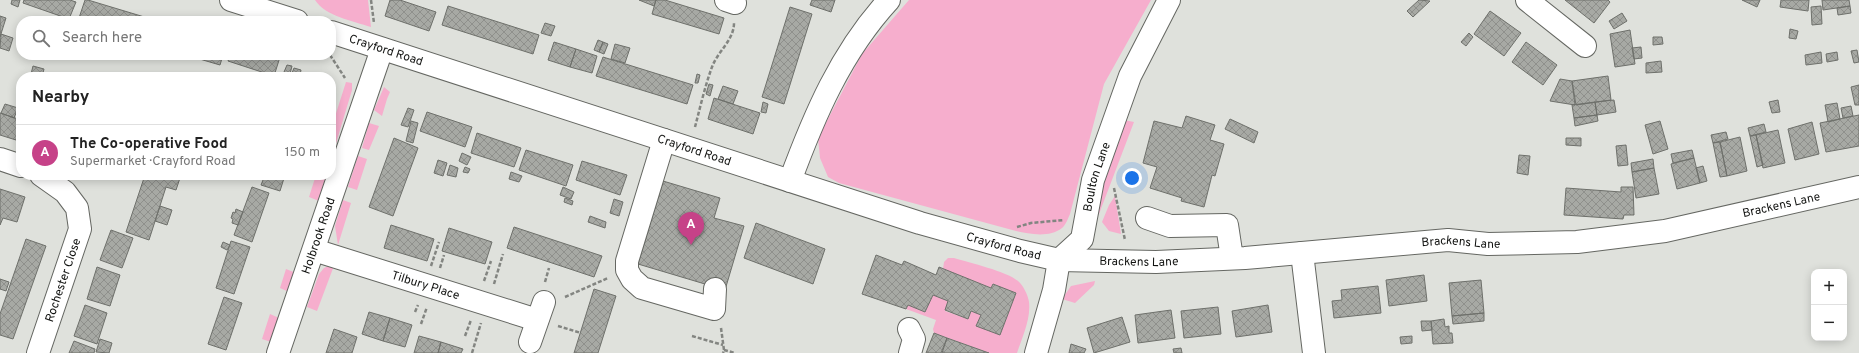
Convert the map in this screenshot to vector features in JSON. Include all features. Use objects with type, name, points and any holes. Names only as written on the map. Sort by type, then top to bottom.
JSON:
[{"type":"street","points":[[231,0],[280,7],[291,16]]},
{"type":"street","points":[[790,181],[804,144],[836,74],[867,26],[889,0]]},
{"type":"street","name":"Boulton Lane","points":[[1059,260],[1082,239],[1093,180],[1130,76],[1170,0]]},
{"type":"street","points":[[1527,0],[1586,46]]},
{"type":"street","name":"Crayford Road","points":[[336,34],[382,50],[920,223],[1020,251],[1059,260]]},
{"type":"street","name":"Holbrook Road","points":[[278,353],[382,50]]},
{"type":"street","points":[[664,140],[627,261],[627,270],[632,279],[642,288],[714,309],[715,289]]},
{"type":"street","points":[[0,159],[16,164]]},
{"type":"street","name":"Rochester Close","points":[[38,353],[80,228],[77,208],[66,192],[48,180]]},
{"type":"street","name":"Brackens Lane","points":[[1059,260],[1156,262],[1302,253],[1371,245],[1448,240],[1488,244],[1587,241],[1665,232],[1859,187]]},
{"type":"street","points":[[1147,218],[1170,226],[1227,225],[1232,258]]},
{"type":"street","name":"Tilbury Place","points":[[314,250],[540,311]]},
{"type":"street","points":[[1302,253],[1314,353]]},
{"type":"street","points":[[1036,353],[1054,290],[1059,260]]},
{"type":"street","points":[[530,342],[540,311]]},
{"type":"street","points":[[909,329],[914,338],[910,353]]},
{"type":"path","points":[[689,149],[712,67],[716,58],[734,32],[731,2]]},
{"type":"path","points":[[333,60],[345,78]]},
{"type":"path","points":[[1112,182],[1129,262]]},
{"type":"path","points":[[1016,228],[1031,223],[1086,218]]},
{"type":"path","points":[[540,311],[550,303],[627,270]]},
{"type":"path","points":[[692,336],[723,346]]},
{"type":"path","points":[[724,350],[735,353]]},
{"type":"shaded area","points":[[315,0],[368,0],[371,27],[332,14],[320,6]]},
{"type":"shaded area","points":[[909,0],[1151,0],[1104,84],[1070,214],[1062,228],[1045,234],[1033,234],[1016,231],[839,183],[828,177],[820,158],[818,138],[862,54]]},
{"type":"shaded area","points":[[346,82],[352,83],[352,90],[336,143],[336,113]]},
{"type":"shaded area","points":[[384,87],[390,92],[382,116],[374,110]]},
{"type":"shaded area","points":[[1124,120],[1134,122],[1099,214],[1093,221],[1097,192]]},
{"type":"shaded area","points":[[369,123],[379,126],[369,150],[362,148]]},
{"type":"shaded area","points":[[358,156],[367,159],[357,190],[348,187]]},
{"type":"shaded area","points":[[314,180],[325,180],[319,201],[309,197]]},
{"type":"shaded area","points":[[1115,196],[1121,234],[1109,231],[1102,222],[1109,205]]},
{"type":"shaded area","points":[[343,200],[351,203],[338,245],[335,226]]},
{"type":"shaded area","points":[[948,258],[954,258],[997,271],[1012,277],[1022,285],[1028,296],[1029,315],[1017,353],[989,353],[934,333],[933,329],[936,320],[906,309],[908,305],[925,312],[933,295],[948,301],[945,311],[968,319],[971,311],[981,315],[977,326],[1000,335],[1016,293],[993,284],[991,288],[943,269],[944,262]]},
{"type":"shaded area","points":[[335,263],[317,311],[307,307],[319,274],[324,268]]},
{"type":"shaded area","points":[[286,269],[296,273],[289,292],[280,288]]},
{"type":"shaded area","points":[[1095,281],[1094,285],[1075,303],[1062,299],[1071,286]]},
{"type":"shaded area","points":[[270,314],[279,318],[271,342],[262,339]]},
{"type":"building","points":[[12,0],[20,0],[18,7],[11,4]]},
{"type":"building","points":[[24,0],[70,0],[76,2],[70,16],[60,16],[23,3]]},
{"type":"building","points":[[85,0],[88,0],[141,16],[80,16]]},
{"type":"building","points":[[390,0],[400,0],[436,12],[429,31],[385,16]]},
{"type":"building","points":[[639,0],[656,0],[654,6]]},
{"type":"building","points":[[656,0],[665,0],[724,18],[719,34],[652,14]]},
{"type":"building","points":[[812,0],[835,0],[831,12],[810,5]]},
{"type":"building","points":[[1419,0],[1430,1],[1413,17],[1407,11]]},
{"type":"building","points":[[1565,0],[1608,0],[1610,2],[1594,23]]},
{"type":"building","points":[[1742,0],[1760,0],[1757,7]]},
{"type":"building","points":[[1781,0],[1809,0],[1808,11],[1780,7]]},
{"type":"building","points":[[1822,0],[1849,0],[1850,6],[1823,10]]},
{"type":"building","points":[[448,6],[539,35],[533,54],[442,25]]},
{"type":"building","points":[[1821,6],[1822,24],[1812,25],[1811,7]]},
{"type":"building","points":[[1850,6],[1851,13],[1838,15],[1837,8]]},
{"type":"building","points":[[790,7],[812,14],[784,104],[762,97]]},
{"type":"building","points":[[1490,11],[1521,33],[1504,56],[1474,34]]},
{"type":"building","points":[[1622,13],[1627,21],[1614,29],[1609,21]]},
{"type":"building","points":[[0,16],[6,18],[0,37]]},
{"type":"building","points":[[545,23],[555,26],[551,36],[541,33]]},
{"type":"building","points":[[1790,29],[1798,31],[1796,39],[1789,38]]},
{"type":"building","points":[[1630,30],[1635,64],[1615,67],[1610,34]]},
{"type":"building","points":[[1469,33],[1473,37],[1466,46],[1461,42]]},
{"type":"building","points":[[1,34],[13,38],[9,51],[0,48]]},
{"type":"building","points":[[1653,37],[1662,37],[1663,44],[1653,45]]},
{"type":"building","points":[[598,40],[603,42],[599,52],[594,50]]},
{"type":"building","points":[[554,42],[576,49],[570,67],[548,60]]},
{"type":"building","points":[[603,42],[608,44],[604,54],[599,52]]},
{"type":"building","points":[[1526,42],[1557,65],[1543,85],[1512,62]]},
{"type":"building","points":[[615,44],[630,48],[625,63],[611,59]]},
{"type":"building","points":[[1641,47],[1642,58],[1634,59],[1632,48]]},
{"type":"building","points":[[576,49],[597,56],[592,73],[570,67]]},
{"type":"building","points":[[1857,50],[1859,62],[1854,63],[1851,51]]},
{"type":"building","points":[[1821,52],[1822,63],[1806,65],[1805,55]]},
{"type":"building","points":[[1837,52],[1838,60],[1827,62],[1826,54]]},
{"type":"building","points":[[603,57],[693,85],[687,104],[596,76]]},
{"type":"building","points":[[203,60],[222,60],[220,65]]},
{"type":"building","points":[[279,60],[275,72],[262,72],[228,61]]},
{"type":"building","points":[[1661,61],[1662,72],[1646,73],[1646,63]]},
{"type":"building","points":[[287,65],[292,66],[290,72],[284,72]]},
{"type":"building","points":[[33,66],[44,69],[43,72],[32,72]]},
{"type":"building","points":[[294,68],[301,70],[301,72],[292,72]]},
{"type":"building","points":[[697,74],[700,75],[698,83],[695,83]]},
{"type":"building","points":[[1608,76],[1611,100],[1576,105],[1572,81]]},
{"type":"building","points":[[1560,79],[1572,81],[1575,105],[1550,101]]},
{"type":"building","points":[[709,84],[713,85],[710,96],[706,94]]},
{"type":"building","points":[[1859,85],[1859,105],[1855,105],[1851,87]]},
{"type":"building","points":[[723,86],[738,91],[733,104],[718,99]]},
{"type":"building","points":[[714,98],[760,113],[753,134],[708,119]]},
{"type":"building","points":[[1614,100],[1616,112],[1597,115],[1595,102]]},
{"type":"building","points":[[1778,100],[1780,112],[1772,113],[1769,102]]},
{"type":"building","points":[[763,102],[768,104],[766,113],[761,112]]},
{"type":"building","points":[[1595,102],[1597,115],[1574,118],[1572,105]]},
{"type":"building","points":[[1837,103],[1840,119],[1828,122],[1825,105]]},
{"type":"building","points":[[5,104],[16,107],[14,118],[1,113]]},
{"type":"building","points":[[1851,106],[1853,116],[1843,118],[1841,108]]},
{"type":"building","points":[[408,108],[414,110],[408,127],[401,125]]},
{"type":"building","points":[[427,112],[472,127],[465,147],[420,131]]},
{"type":"building","points":[[0,113],[16,118],[16,140],[0,135]]},
{"type":"building","points":[[1597,115],[1598,121],[1575,126],[1574,118]]},
{"type":"building","points":[[1859,115],[1859,146],[1826,152],[1820,123]]},
{"type":"building","points":[[1186,116],[1215,125],[1210,140],[1224,144],[1215,176],[1212,175],[1204,207],[1181,201],[1182,198],[1150,188],[1157,167],[1143,163],[1154,121],[1182,128]]},
{"type":"building","points":[[1230,119],[1258,132],[1254,143],[1225,129]]},
{"type":"building","points":[[411,121],[418,123],[413,143],[406,141]]},
{"type":"building","points":[[1660,121],[1668,149],[1653,154],[1645,125]]},
{"type":"building","points":[[1812,122],[1819,154],[1795,160],[1788,129]]},
{"type":"building","points":[[1764,124],[1766,132],[1750,136],[1748,128]]},
{"type":"building","points":[[1778,130],[1785,163],[1763,168],[1756,135]]},
{"type":"building","points":[[1726,132],[1728,139],[1713,143],[1711,135]]},
{"type":"building","points":[[477,133],[521,148],[514,167],[471,153]]},
{"type":"building","points":[[1756,135],[1763,165],[1757,167],[1750,136]]},
{"type":"building","points":[[1740,137],[1747,171],[1727,176],[1720,142]]},
{"type":"building","points":[[394,138],[418,148],[393,216],[369,207]]},
{"type":"building","points":[[1566,138],[1581,138],[1581,146],[1566,145]]},
{"type":"building","points":[[1720,142],[1727,176],[1720,177],[1713,143]]},
{"type":"building","points":[[1626,145],[1628,165],[1618,166],[1616,146]]},
{"type":"building","points":[[526,150],[573,165],[566,186],[519,170]]},
{"type":"building","points":[[1692,150],[1694,158],[1673,163],[1671,154]]},
{"type":"building","points":[[462,153],[471,157],[467,165],[459,161]]},
{"type":"building","points":[[1519,155],[1530,156],[1528,175],[1517,173]]},
{"type":"building","points":[[1694,158],[1700,183],[1677,189],[1671,164]]},
{"type":"building","points":[[1653,159],[1654,168],[1632,172],[1631,163]]},
{"type":"building","points":[[438,160],[447,163],[443,176],[434,173]]},
{"type":"building","points":[[582,161],[627,175],[620,195],[576,180]]},
{"type":"building","points":[[450,165],[458,168],[456,177],[447,175]]},
{"type":"building","points":[[1703,166],[1707,181],[1700,183],[1696,168]]},
{"type":"building","points":[[465,167],[470,169],[468,173],[463,172]]},
{"type":"building","points":[[1654,168],[1659,194],[1636,198],[1632,172]]},
{"type":"building","points":[[511,172],[522,176],[519,182],[509,179]]},
{"type":"building","points":[[143,180],[179,180],[176,190],[166,187],[149,240],[126,232]]},
{"type":"building","points":[[263,180],[283,180],[280,191],[261,185]]},
{"type":"building","points":[[663,181],[720,198],[714,218],[744,226],[725,290],[638,264]]},
{"type":"building","points":[[252,187],[269,193],[252,242],[234,235]]},
{"type":"building","points":[[563,187],[574,192],[571,199],[560,195]]},
{"type":"building","points":[[1621,187],[1633,187],[1634,215],[1624,215],[1623,219],[1564,215],[1566,188],[1621,192]]},
{"type":"building","points":[[0,189],[25,197],[17,222],[3,218],[0,225]]},
{"type":"building","points":[[565,198],[573,201],[572,205],[564,202]]},
{"type":"building","points":[[614,199],[623,202],[619,216],[610,213]]},
{"type":"building","points":[[160,206],[172,210],[167,225],[155,221]]},
{"type":"building","points":[[236,209],[243,212],[238,225],[232,223],[233,219],[231,218]]},
{"type":"building","points":[[590,216],[606,222],[605,228],[588,222]]},
{"type":"building","points":[[756,223],[825,249],[813,284],[744,258]]},
{"type":"building","points":[[391,225],[434,239],[427,261],[384,248]]},
{"type":"building","points":[[514,227],[602,256],[594,277],[507,248]]},
{"type":"building","points":[[449,228],[492,242],[485,264],[442,251]]},
{"type":"building","points":[[111,230],[133,238],[122,268],[100,260]]},
{"type":"building","points":[[26,239],[46,246],[13,339],[0,335],[0,314]]},
{"type":"building","points":[[231,241],[250,247],[234,294],[216,288]]},
{"type":"building","points":[[223,242],[230,245],[227,250],[221,247]]},
{"type":"building","points":[[876,255],[902,265],[904,261],[936,275],[939,267],[991,288],[993,284],[1016,293],[1000,335],[976,326],[981,315],[971,311],[968,319],[945,310],[948,301],[933,295],[925,312],[908,305],[906,309],[862,294]]},
{"type":"building","points":[[97,267],[120,275],[110,306],[87,299]]},
{"type":"building","points":[[1424,275],[1427,301],[1389,306],[1386,280]]},
{"type":"building","points":[[0,279],[9,282],[6,291],[0,289]]},
{"type":"building","points":[[1481,280],[1484,313],[1452,316],[1449,283]]},
{"type":"building","points":[[1378,286],[1381,313],[1334,318],[1332,301],[1342,300],[1341,290]]},
{"type":"building","points":[[594,289],[616,296],[598,353],[574,353]]},
{"type":"building","points":[[224,297],[242,303],[226,350],[208,344]]},
{"type":"building","points":[[85,305],[107,313],[97,344],[74,336]]},
{"type":"building","points":[[1268,305],[1272,332],[1236,337],[1232,311]]},
{"type":"building","points":[[1218,307],[1221,334],[1184,338],[1181,311]]},
{"type":"building","points":[[1171,310],[1175,338],[1138,343],[1135,315]]},
{"type":"building","points":[[369,312],[390,318],[383,341],[362,334]]},
{"type":"building","points":[[1484,313],[1484,321],[1453,324],[1452,316]]},
{"type":"building","points":[[1122,317],[1130,342],[1094,353],[1087,328]]},
{"type":"building","points":[[390,318],[412,325],[405,347],[383,341]]},
{"type":"building","points":[[1444,319],[1445,327],[1449,326],[1449,333],[1452,333],[1453,343],[1433,344],[1431,321]]},
{"type":"building","points":[[1421,321],[1431,321],[1432,330],[1422,331]]},
{"type":"building","points":[[334,329],[357,337],[352,353],[326,353]]},
{"type":"building","points":[[934,333],[947,338],[941,353],[926,353]]},
{"type":"building","points":[[419,336],[441,342],[438,353],[414,353]]},
{"type":"building","points":[[1412,336],[1412,343],[1401,344],[1400,337]]},
{"type":"building","points":[[947,338],[989,353],[942,353]]},
{"type":"building","points":[[100,339],[112,343],[109,353],[96,352]]},
{"type":"building","points":[[74,341],[95,349],[94,353],[69,353]]},
{"type":"building","points":[[441,342],[463,349],[461,353],[438,353]]},
{"type":"building","points":[[1071,344],[1086,349],[1084,353],[1069,353]]},
{"type":"building","points":[[1181,348],[1182,353],[1174,353],[1173,349]]},
{"type":"place","name":"The Co-operative Food","points":[[691,245]]}]
